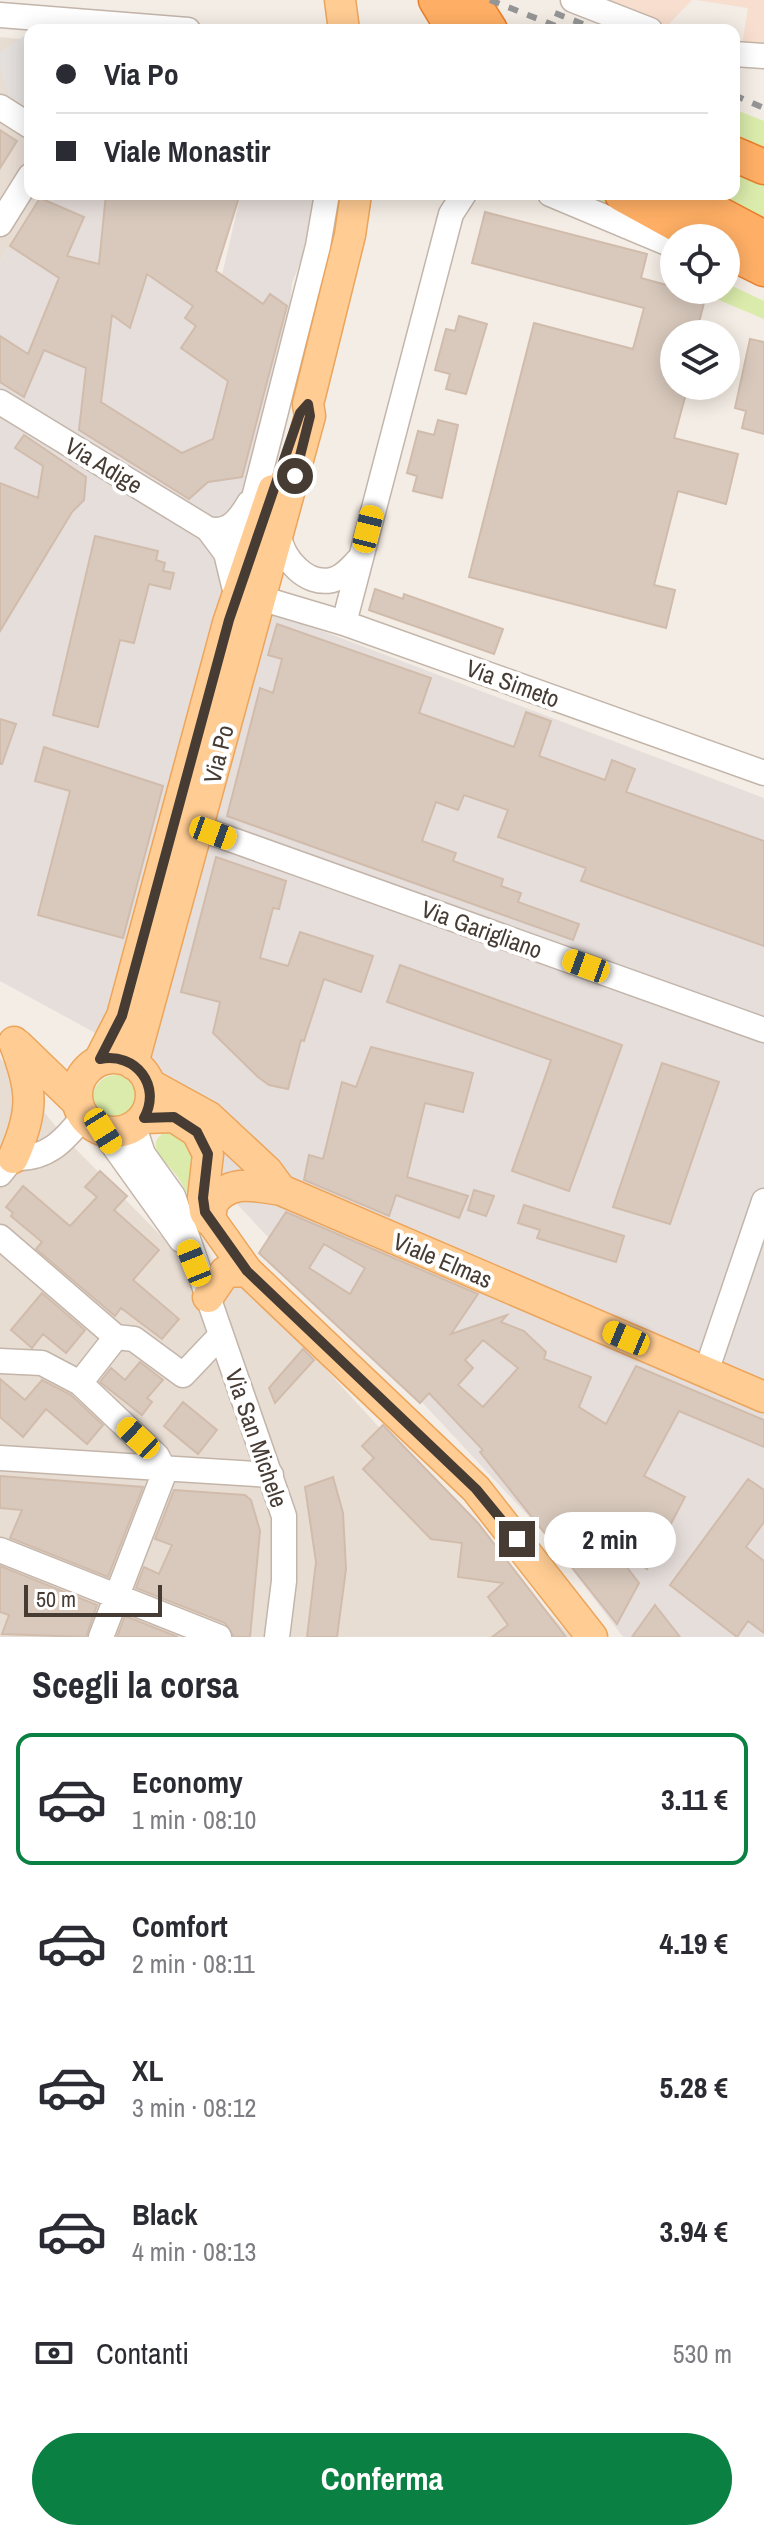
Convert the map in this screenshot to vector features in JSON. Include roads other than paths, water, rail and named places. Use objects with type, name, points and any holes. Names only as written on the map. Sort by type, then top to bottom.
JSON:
[{"type":"highway","points":[[436,0],[450,24]]},
{"type":"highway","points":[[471,0],[486,24]]},
{"type":"highway","points":[[740,157],[764,167]]},
{"type":"highway","points":[[633,200],[677,224]]},
{"type":"highway","points":[[692,200],[764,238]]},
{"type":"highway","points":[[740,257],[764,269]]},
{"type":"main road","points":[[340,0],[343,24]]},
{"type":"main road","name":"Via Po","points":[[141,1074],[199,828],[247,592],[279,536],[310,416],[308,404],[350,235],[355,200]]},
{"type":"main road","name":"Via Po","points":[[96,1062],[122,1016],[229,620],[300,413],[308,404]]},
{"type":"main road","points":[[7,1036],[96,1062]]},
{"type":"main road","points":[[7,1036],[88,1116],[118,1133],[139,1122],[163,1116],[180,1119],[202,1139],[208,1154],[203,1198],[210,1221],[247,1271],[476,1489],[592,1637]]},
{"type":"main road","points":[[7,1036],[29,1084],[31,1104],[28,1125],[7,1166]]},
{"type":"main road","points":[[88,1116],[82,1073],[96,1062],[112,1057],[141,1074],[151,1097],[139,1122]]},
{"type":"main road","name":"Viale Elmas","points":[[141,1074],[209,1117],[267,1171],[281,1190],[764,1397]]},
{"type":"main road","points":[[210,1221],[212,1204],[231,1187],[241,1184],[281,1190]]},
{"type":"main road","points":[[208,1297],[225,1272],[247,1271]]},
{"type":"street","points":[[573,0],[635,24]]},
{"type":"street","points":[[0,15],[86,24]]},
{"type":"street","points":[[740,54],[764,56]]},
{"type":"street","points":[[0,107],[24,122]]},
{"type":"street","points":[[0,224],[24,186]]},
{"type":"street","points":[[229,620],[247,592],[253,498],[318,246],[326,200]]},
{"type":"street","points":[[564,200],[660,240]]},
{"type":"street","points":[[344,623],[454,201]]},
{"type":"street","points":[[740,275],[764,287]]},
{"type":"street","name":"Via Adige","points":[[0,402],[208,529],[226,553],[247,592]]},
{"type":"street","points":[[208,529],[221,531],[230,527],[253,498]]},
{"type":"street","points":[[279,536],[286,558],[334,603],[344,623]]},
{"type":"street","points":[[306,574],[325,581],[335,580],[361,557]]},
{"type":"street","name":"Via Simeto","points":[[247,592],[344,623],[764,773]]},
{"type":"street","name":"Via Garigliano","points":[[199,828],[764,1030]]},
{"type":"street","points":[[7,1166],[57,1147],[88,1116]]},
{"type":"street","name":"Via San Michele","points":[[88,1116],[170,1228],[188,1247]]},
{"type":"street","name":"Via San Michele","points":[[139,1122],[143,1154],[173,1196],[188,1247],[284,1516],[286,1552],[277,1637]]},
{"type":"street","points":[[706,1372],[764,1201]]},
{"type":"street","points":[[0,1237],[116,1337],[134,1339],[183,1375],[221,1335]]},
{"type":"street","points":[[80,1383],[116,1337]]},
{"type":"street","points":[[0,1361],[42,1363],[80,1383],[157,1456],[165,1471],[101,1637]]},
{"type":"street","points":[[0,1458],[165,1471],[271,1475]]},
{"type":"street","points":[[0,1550],[219,1637]]},
{"type":"railway","points":[[490,0],[551,24]]},
{"type":"railway","points":[[555,13],[583,24]]},
{"type":"railway","points":[[740,98],[764,108]]}]
